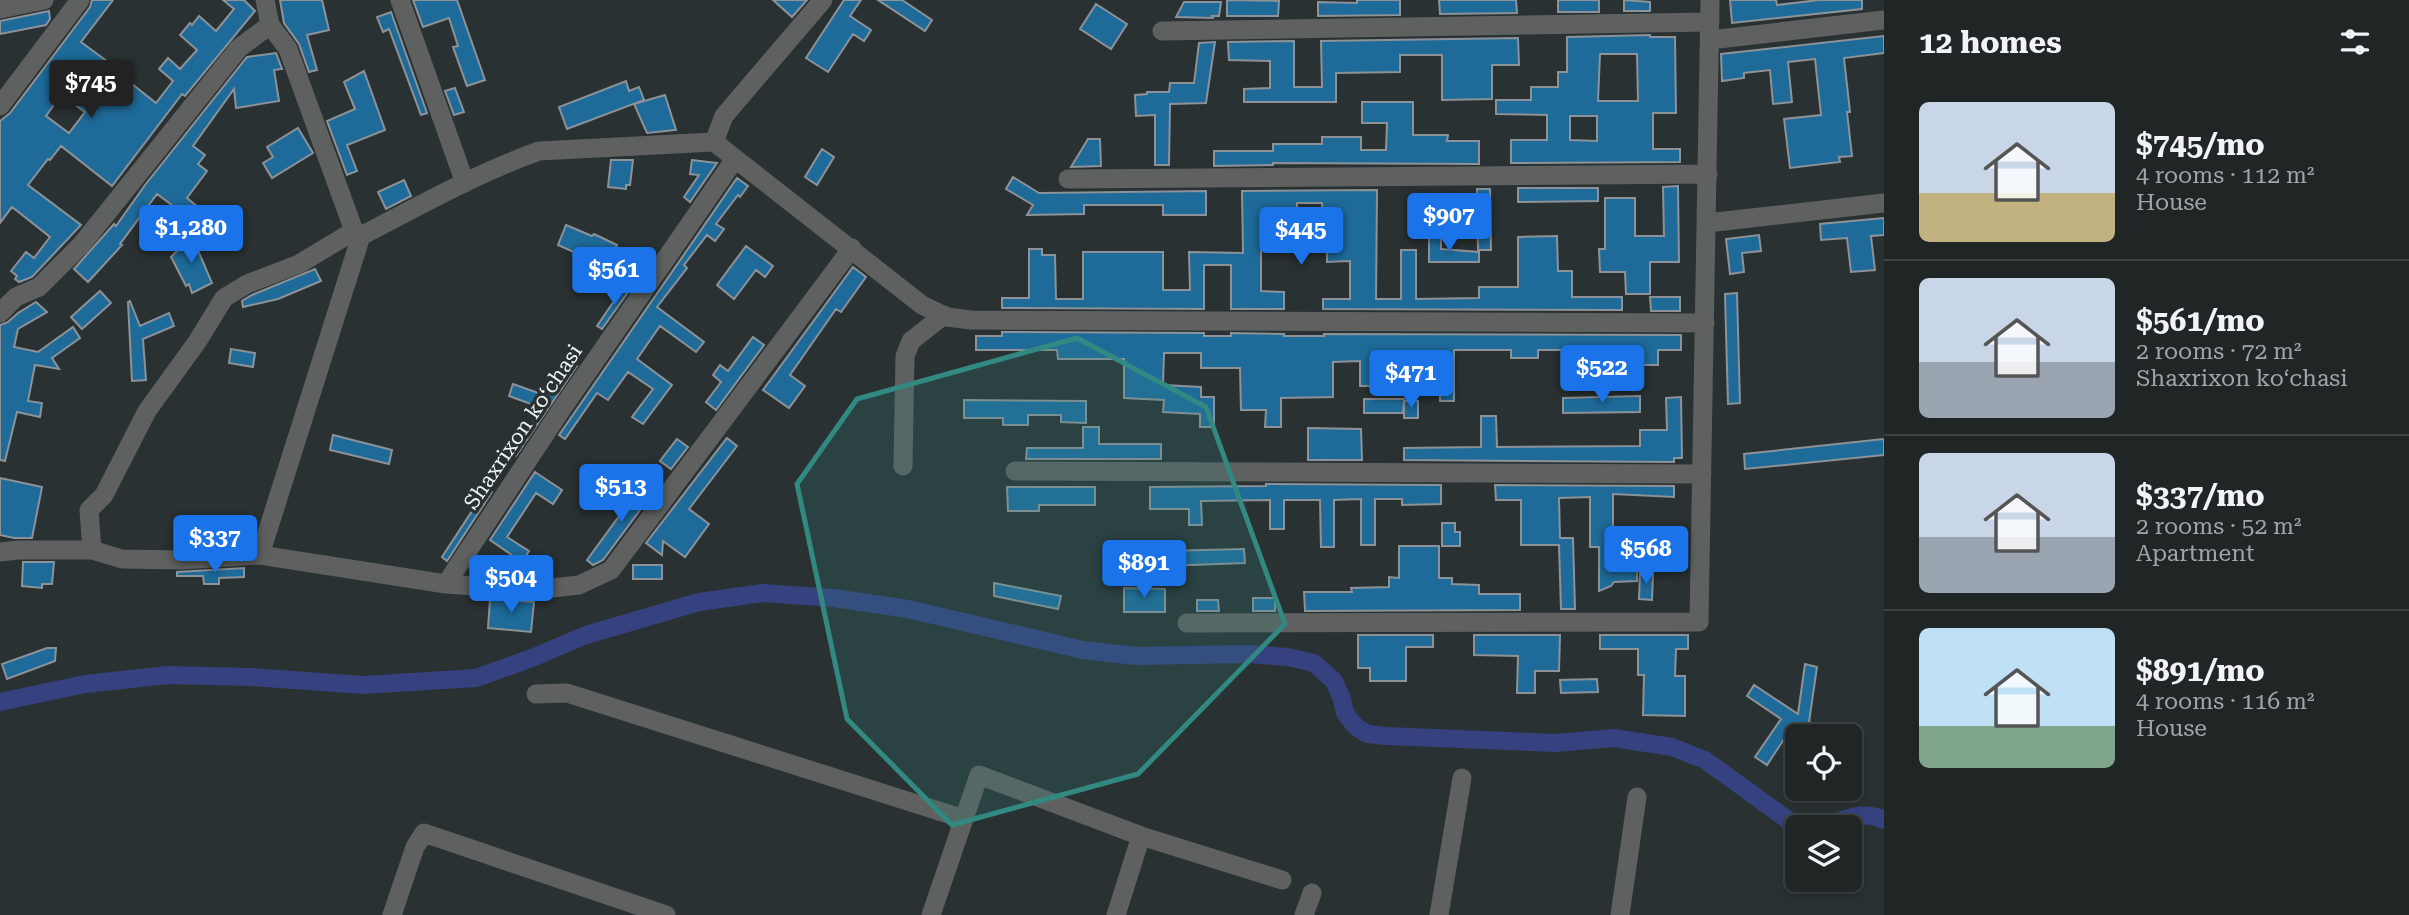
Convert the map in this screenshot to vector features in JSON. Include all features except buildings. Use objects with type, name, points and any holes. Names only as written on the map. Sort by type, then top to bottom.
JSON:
[{"type":"street","points":[[0,9],[44,0]]},
{"type":"street","points":[[0,106],[80,0]]},
{"type":"street","points":[[260,555],[358,234],[288,49],[270,25],[265,0]]},
{"type":"street","points":[[401,0],[465,183]]},
{"type":"street","points":[[714,142],[724,116],[823,0]]},
{"type":"street","points":[[1186,623],[1699,622],[1710,0]]},
{"type":"street","points":[[1162,31],[1710,31],[1884,20]]},
{"type":"street","points":[[0,313],[16,298],[39,287],[82,244],[231,57],[270,25]]},
{"type":"street","points":[[92,550],[89,510],[104,495],[147,411],[197,342],[224,298],[247,284],[299,264],[512,160],[539,151],[714,142],[922,305],[944,315],[971,320],[1705,323]]},
{"type":"street","name":"Shaxrixon koʻchasi","points":[[446,584],[561,410],[735,159]]},
{"type":"street","points":[[1068,179],[1708,174]]},
{"type":"street","points":[[1707,223],[1884,203]]},
{"type":"street","points":[[0,552],[92,550],[122,559],[181,560],[260,555],[446,584],[534,590],[579,585],[611,570],[852,248]]},
{"type":"street","points":[[902,466],[905,356],[911,341],[944,315]]},
{"type":"street","points":[[1015,471],[1702,474]]},
{"type":"street","points":[[536,694],[566,693],[964,819]]},
{"type":"street","points":[[931,915],[979,775],[1141,836],[1282,880]]},
{"type":"street","points":[[1439,915],[1462,778]]},
{"type":"street","points":[[1620,915],[1637,797]]},
{"type":"street","points":[[392,915],[415,847],[424,833],[666,915]]},
{"type":"street","points":[[1116,915],[1141,836]]},
{"type":"street","points":[[1304,915],[1312,893]]},
{"type":"highlighted area","points":[[1077,338],[1206,407],[1285,624],[1138,774],[952,825],[847,719],[797,484],[857,399]]},
{"type":"waterway","points":[[0,702],[85,684],[168,675],[251,677],[364,685],[476,678],[586,635],[699,602],[763,593],[834,598],[908,609],[1083,650],[1136,656],[1248,654],[1288,657],[1314,663],[1334,681],[1345,713],[1355,726],[1367,734],[1555,743],[1613,738],[1672,747],[1705,760],[1785,818]]},
{"type":"waterway","points":[[1862,816],[1869,815],[1884,820]]}]
